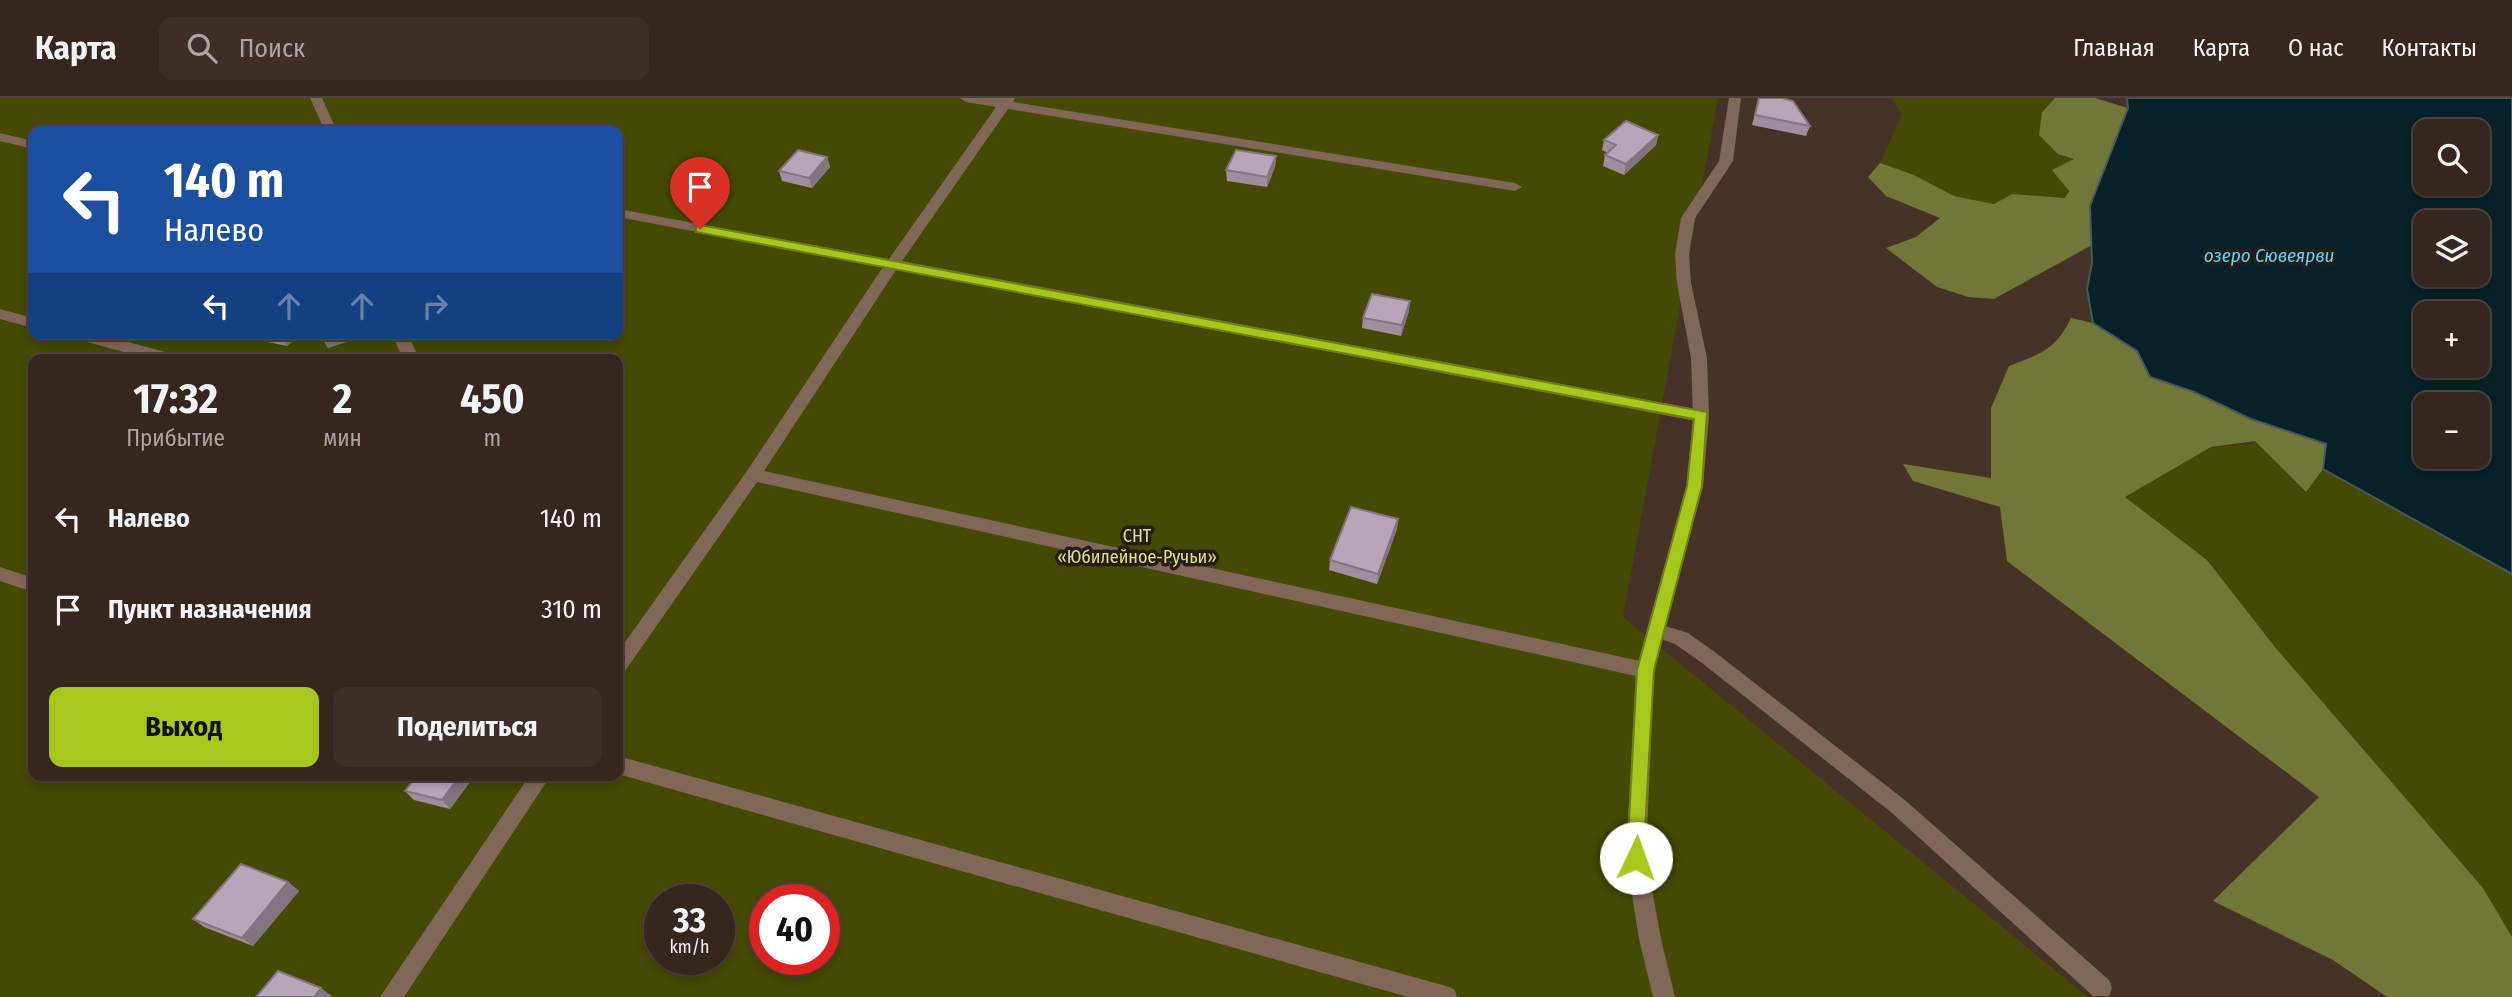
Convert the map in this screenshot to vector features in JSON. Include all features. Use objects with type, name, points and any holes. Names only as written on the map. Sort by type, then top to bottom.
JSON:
[{"type":"street","points":[[316,98],[329,126]]},
{"type":"street","points":[[966,98],[1007,101],[1515,187]]},
{"type":"street","points":[[1664,997],[1650,939],[1636,858],[1645,670],[1695,486],[1701,416],[1699,358],[1684,283],[1682,254],[1688,218],[1726,161],[1735,98]]},
{"type":"street","points":[[623,659],[1007,101]]},
{"type":"street","points":[[0,137],[28,144]]},
{"type":"street","points":[[623,214],[1701,416]]},
{"type":"street","points":[[0,314],[28,322]]},
{"type":"street","points":[[100,340],[152,354]]},
{"type":"street","points":[[752,475],[1645,670]]},
{"type":"street","points":[[0,574],[28,582]]},
{"type":"street","points":[[1656,630],[1681,638],[1709,658],[1899,807],[2101,988]]},
{"type":"street","points":[[623,766],[1446,997]]},
{"type":"street","points":[[391,997],[537,781]]},
{"type":"green space","name":"СНТ «Юбилейное-Ручьи»","points":[[0,98],[1718,98],[1623,617],[2088,997],[0,997]]},
{"type":"green space","points":[[1894,98],[2055,98],[2042,112],[2075,159],[2066,198],[2012,194],[1994,204],[1954,196],[1914,175],[1880,163],[1902,114],[1893,102]]},
{"type":"green space","points":[[2055,98],[2095,98],[2128,108],[2090,206],[2092,245],[1994,299],[1968,297],[1937,287],[1886,248],[1916,237],[1940,218],[1886,196],[1868,177],[1880,163],[1914,175],[1954,196],[1994,204],[2012,194],[2065,198],[2069,191],[2052,170],[2074,159],[2058,154],[2039,135],[2042,112]]},
{"type":"green space","points":[[2071,318],[2093,323],[2138,351],[2150,377],[2194,392],[2251,419],[2327,444],[2323,469],[2306,492],[2255,441],[2211,447],[2125,497],[2207,560],[2275,647],[2483,888],[2512,937],[2512,997],[2387,997],[2333,960],[2213,901],[2319,797],[2007,561],[2000,507],[1913,481],[1903,464],[1991,478],[1991,408],[2009,366],[2046,350],[2059,338]]},
{"type":"green space","points":[[2255,441],[2305,492],[2323,469],[2512,574],[2512,937],[2483,888],[2275,647],[2207,560],[2125,497],[2211,447],[2251,444]]},
{"type":"water","name":"озеро Сювеярви","points":[[2127,98],[2512,98],[2512,574],[2323,469],[2326,444],[2251,419],[2194,392],[2150,377],[2137,351],[2093,323],[2087,289],[2092,263],[2090,206],[2128,108]]},
{"type":"building","points":[[1759,98],[1793,101],[1810,126],[1755,115]]},
{"type":"building","points":[[1626,121],[1658,135],[1626,164],[1605,155],[1616,145],[1604,140]]},
{"type":"building","points":[[798,150],[827,157],[809,178],[779,171]]},
{"type":"building","points":[[1236,150],[1276,156],[1267,177],[1226,170]]},
{"type":"building","points":[[1372,294],[1410,301],[1402,325],[1363,318]]},
{"type":"building","points":[[1351,507],[1398,519],[1378,574],[1330,560]]},
{"type":"building","points":[[412,781],[456,781],[442,800],[405,791]]},
{"type":"building","points":[[241,864],[288,882],[242,938],[193,919]]},
{"type":"building","points":[[278,971],[321,988],[314,997],[256,997]]},
{"type":"route","points":[[700,229],[1701,416],[1695,486],[1645,670],[1636,858]]}]
